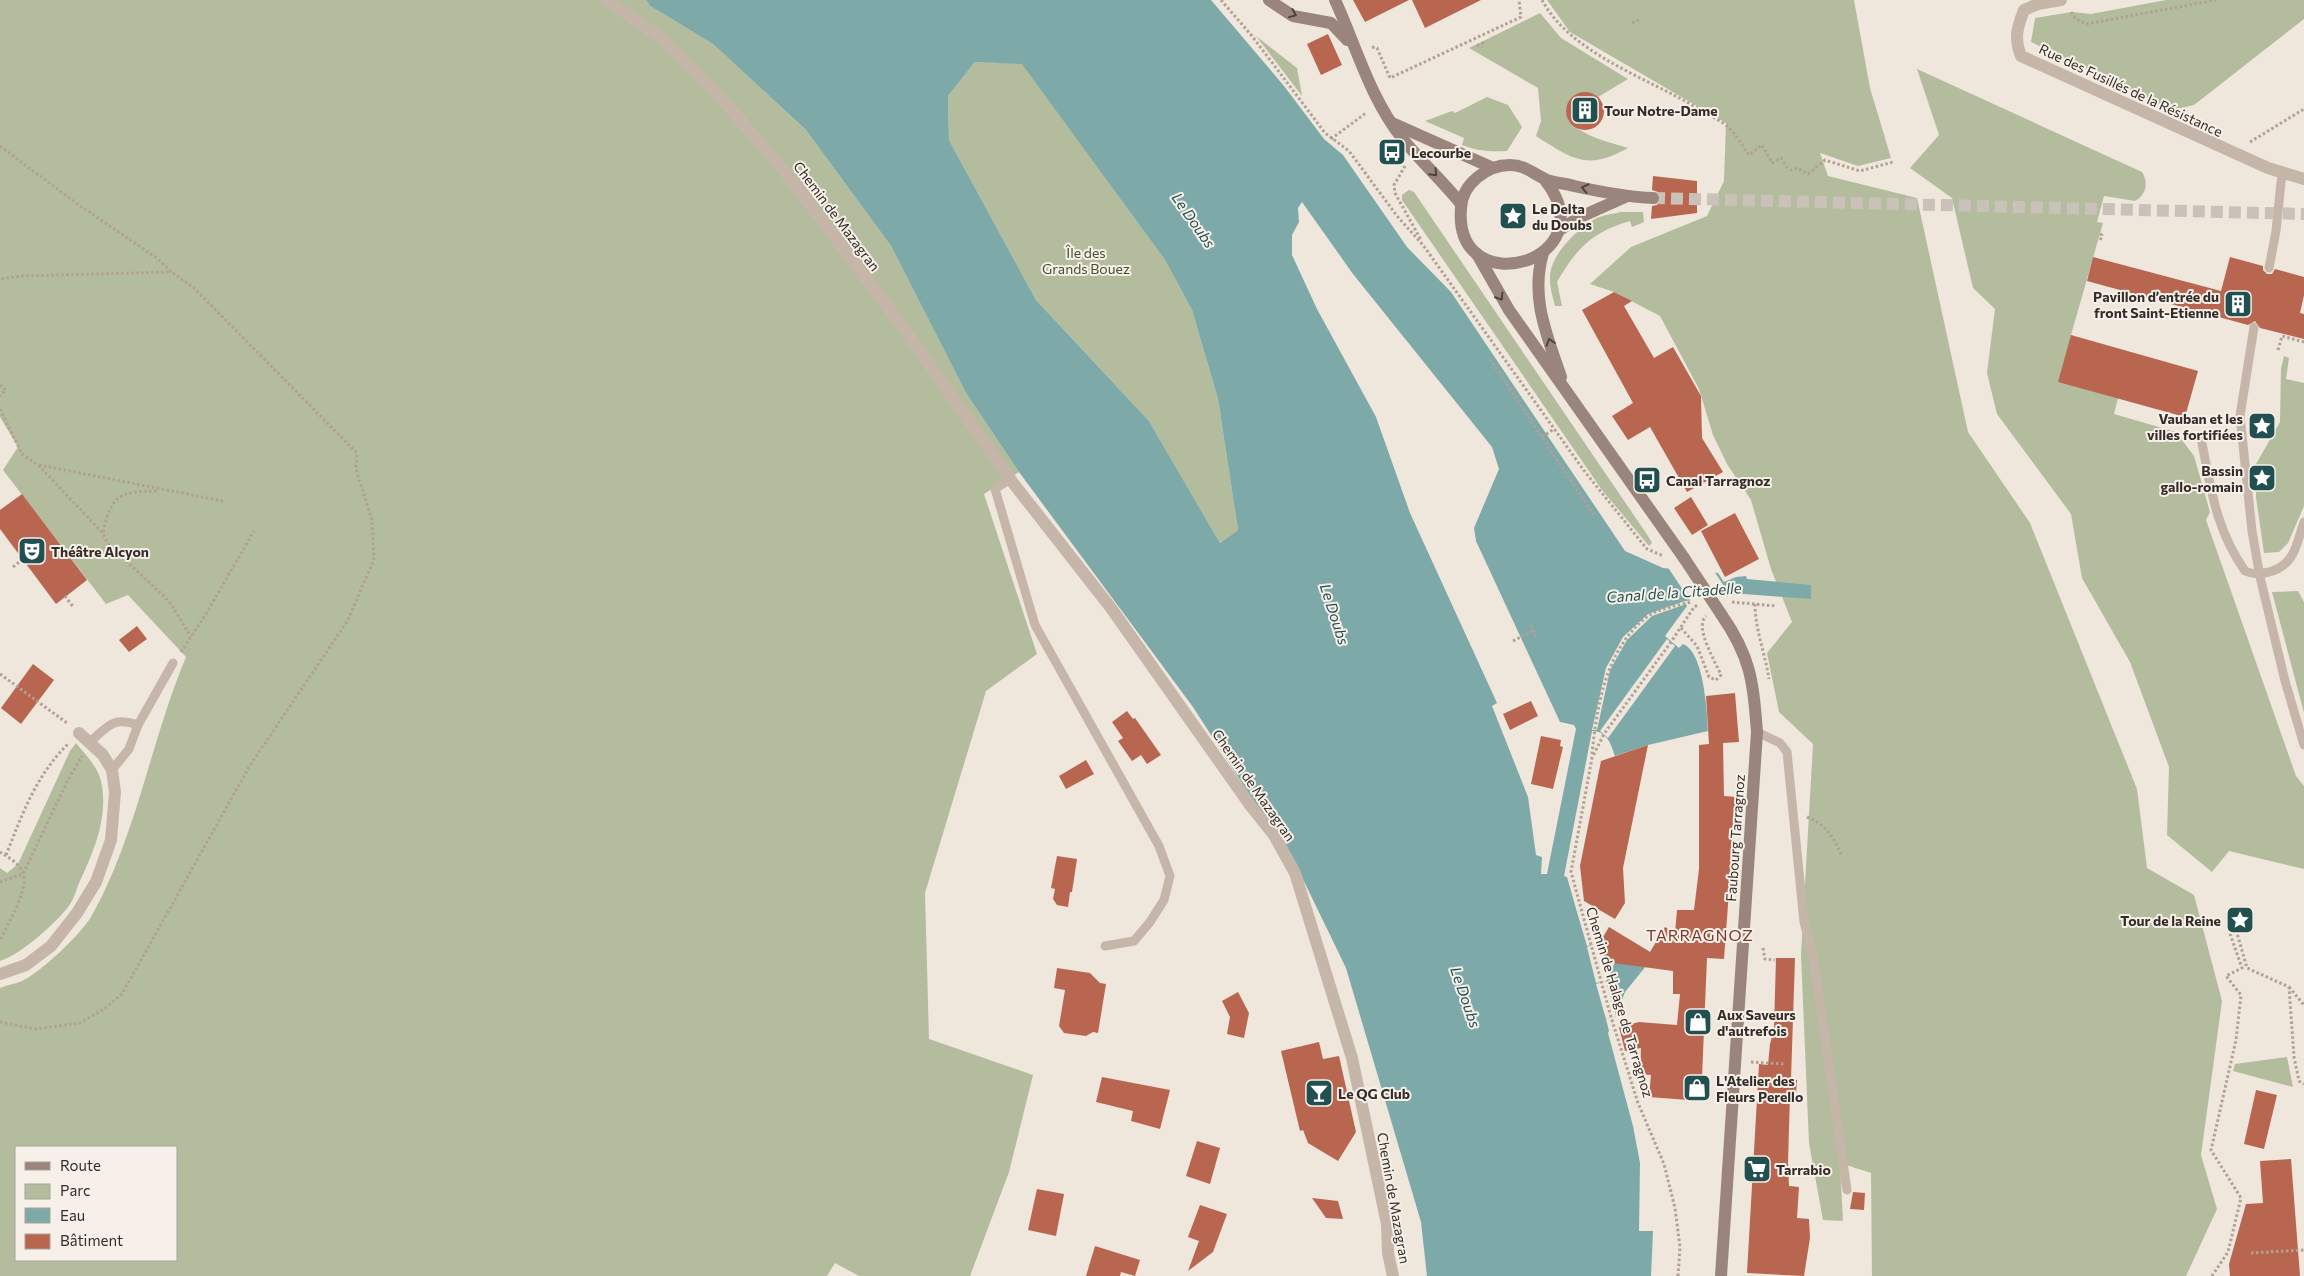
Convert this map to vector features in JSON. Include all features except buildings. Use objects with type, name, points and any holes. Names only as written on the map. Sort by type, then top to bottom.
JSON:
[{"type":"main road","points":[[1269,0],[1293,16],[1331,23],[1341,32],[1355,52]]},
{"type":"main road","points":[[1335,0],[1355,52],[1401,138],[1461,204]]},
{"type":"main road","points":[[1392,123],[1493,168]]},
{"type":"main road","points":[[1544,179],[1553,190],[1559,203],[1560,217],[1558,230],[1552,243],[1542,254],[1524,263],[1503,265],[1489,261],[1477,254],[1468,243],[1462,231],[1460,218],[1461,204],[1467,189],[1478,176],[1493,168],[1512,165],[1524,167],[1544,179],[1625,197],[1653,198]]},
{"type":"main road","points":[[1558,230],[1578,218],[1625,197]]},
{"type":"main road","name":"Faubourg Tarragnoz","points":[[1477,254],[1504,302],[1737,636],[1746,655],[1753,684],[1757,732],[1721,1276]]},
{"type":"main road","name":"Faubourg Tarragnoz","points":[[1542,254],[1537,273],[1537,291],[1542,317],[1564,389]]},
{"type":"street","name":"Chemin de Mazagran","points":[[607,0],[661,38],[721,98],[785,172],[902,326],[1010,479],[1111,608],[1250,805],[1274,835],[1295,873],[1352,1058],[1387,1224],[1388,1253],[1393,1276]]},
{"type":"street","name":"Rue des Fusillés de la Résistance","points":[[2065,4],[2038,4],[2024,10],[2017,27],[2015,42],[2020,56],[2282,173]]},
{"type":"street","points":[[2282,173],[2304,179]]},
{"type":"street","points":[[0,974],[26,965],[51,946],[77,913],[96,882],[111,840],[115,792],[112,770],[103,755],[80,732]]},
{"type":"lane","points":[[2269,268],[2276,231],[2282,173]]},
{"type":"lane","points":[[2254,327],[2240,416],[2252,531],[2259,574],[2289,696],[2304,745]]},
{"type":"lane","points":[[2201,438],[2217,518],[2230,550],[2246,571],[2259,574],[2280,569],[2290,561],[2304,522]]},
{"type":"lane","points":[[1010,479],[995,490],[1034,625],[1159,846],[1170,876],[1164,900],[1150,922],[1134,941],[1105,946]]},
{"type":"lane","points":[[112,770],[129,749],[138,725],[173,662]]},
{"type":"lane","points":[[90,742],[112,722],[124,720],[138,725]]},
{"type":"lane","points":[[1757,732],[1780,743],[1787,752],[1804,922],[1813,955],[1847,1190]]},
{"type":"path","points":[[1221,0],[1331,139],[1350,150],[1397,216],[1423,244]]},
{"type":"path","points":[[1377,48],[1390,78],[1521,17],[1519,0]]},
{"type":"path","points":[[1542,0],[1549,14],[1572,37],[1635,75],[1675,94],[1730,129],[1748,155],[1762,145],[1772,163],[1781,158],[1791,170],[1797,168],[1808,174],[1825,160],[1860,171],[1893,162]]},
{"type":"path","points":[[2065,4],[2075,18],[2086,24],[2216,0]]},
{"type":"path","points":[[1632,23],[1639,20]]},
{"type":"path","points":[[1477,46],[1485,42]]},
{"type":"path","points":[[2247,144],[2304,110]]},
{"type":"path","points":[[1331,139],[1366,113]]},
{"type":"path","points":[[0,146],[83,208],[158,259],[193,288],[357,453],[356,469],[372,520],[374,560],[348,620],[249,767],[122,994],[104,1009],[80,1022],[35,1029],[0,1022]]},
{"type":"path","points":[[1405,167],[1394,185],[1395,193],[1423,244],[1585,472],[1647,549],[1666,556]]},
{"type":"path","points":[[2100,234],[2102,235],[2100,241]]},
{"type":"path","points":[[0,279],[21,276],[172,272]]},
{"type":"path","points":[[2278,350],[2282,336],[2304,342]]},
{"type":"path","points":[[1490,360],[1594,515]]},
{"type":"path","points":[[0,385],[6,390],[0,396]]},
{"type":"path","points":[[0,409],[22,454],[38,465],[102,532],[108,544],[169,601],[191,637]]},
{"type":"path","points":[[1542,437],[1554,429]]},
{"type":"path","points":[[38,465],[223,501]]},
{"type":"path","points":[[102,532],[107,515],[115,501],[124,493],[164,490]]},
{"type":"path","points":[[173,662],[191,637],[254,531]]},
{"type":"path","points":[[13,567],[23,559]]},
{"type":"path","points":[[65,596],[74,608]]},
{"type":"path","points":[[1592,758],[1594,730],[1608,668],[1626,637],[1649,615],[1691,602]]},
{"type":"path","points":[[1755,604],[1755,621],[1764,650],[1769,679]]},
{"type":"path","name":"Chemin de Halage de Tarragnoz","points":[[1678,1276],[1680,1247],[1676,1218],[1664,1164],[1638,1103],[1611,1017],[1571,872],[1592,758],[1604,734],[1681,628],[1696,646],[1709,677],[1716,680],[1721,675],[1700,628],[1702,619],[1706,615]]},
{"type":"path","points":[[1531,625],[1536,638]]},
{"type":"path","points":[[1513,641],[1533,631]]},
{"type":"path","points":[[0,674],[80,732],[50,761],[32,791],[6,856]]},
{"type":"path","points":[[0,940],[18,902],[24,883],[24,874],[67,782],[90,742]]},
{"type":"path","points":[[1794,813],[1814,820],[1828,830],[1835,840],[1842,857]]},
{"type":"path","points":[[0,852],[18,864],[24,874]]},
{"type":"path","points":[[0,882],[24,874]]},
{"type":"path","points":[[2212,1276],[2228,1252],[2241,1198],[2211,1150],[2236,1040],[2241,995],[2226,976],[2242,968],[2228,928],[2235,926],[2247,968],[2289,987],[2304,1005]]},
{"type":"path","points":[[1763,948],[1765,959],[1776,960]]},
{"type":"path","points":[[2289,987],[2294,1057],[2299,1081],[2304,1084]]},
{"type":"path","points":[[1758,1063],[1785,1064]]},
{"type":"path","points":[[2251,1253],[2304,1250]]},
{"type":"green space","points":[[0,0],[646,0],[650,6],[713,44],[806,130],[891,246],[966,393],[1019,472],[984,494],[1037,654],[986,691],[925,893],[929,1039],[1033,1075],[1009,1172],[970,1276],[859,1276],[835,1263],[827,1276],[0,1276],[0,988],[22,981],[39,970],[69,943],[91,917],[107,887],[120,855],[186,657],[128,595],[106,604],[3,470],[18,447],[0,417]]},
{"type":"green space","points":[[1547,0],[1854,0],[1870,88],[1891,158],[1858,166],[1820,153],[1828,176],[1917,198],[1968,432],[2030,523],[2137,789],[2147,868],[2194,895],[2222,1001],[2201,1155],[2217,1209],[2186,1276],[1872,1276],[1871,1173],[1840,1163],[1843,1221],[1823,1220],[1809,1143],[1801,955],[1813,744],[1779,712],[1767,653],[1792,622],[1771,569],[1751,500],[1727,464],[1713,435],[1699,389],[1660,316],[1614,292],[1590,284],[1631,247],[1707,216],[1724,181],[1726,123],[1570,32]]},
{"type":"green space","points":[[2166,0],[2304,0],[2304,19],[2194,105],[2172,110],[2031,42],[2035,18],[2072,12],[2091,14]]},
{"type":"green space","points":[[1540,13],[1561,38],[1628,79],[1598,97],[1590,93],[1576,95],[1570,100],[1566,112],[1568,119],[1579,129],[1599,139],[1628,148],[1601,159],[1580,159],[1560,151],[1536,136],[1541,121],[1538,88],[1469,48]]},
{"type":"green space","points":[[1256,36],[1297,68],[1302,96]]},
{"type":"green space","name":"Île des Grands Bouez","points":[[975,62],[1022,63],[1165,260],[1192,310],[1218,399],[1238,530],[1220,543],[1149,421],[1036,300],[949,140],[948,96]]},
{"type":"green space","points":[[1917,69],[2142,172],[2144,176],[2146,184],[2144,192],[2135,201],[2104,196],[2097,222],[2103,223],[2071,335],[2118,398],[2114,414],[2176,432],[2194,456],[2210,512],[2206,520],[2296,776],[2304,786],[2304,869],[2229,851],[2212,872],[2167,835],[2169,767],[2130,662],[2082,578],[2071,514],[1997,414],[1987,373],[1995,309],[1973,288],[1952,198],[1910,168],[1939,135]]},
{"type":"green space","points":[[1487,97],[1508,105],[1522,127],[1507,151],[1484,151],[1462,145],[1464,138],[1425,121],[1452,111],[1455,113]]},
{"type":"green space","points":[[1409,190],[1414,192],[1648,536],[1652,543],[1649,546],[1602,490],[1402,200],[1402,195]]},
{"type":"green space","points":[[1621,212],[1643,212],[1644,222],[1632,227],[1630,221],[1617,225],[1595,236],[1586,243],[1571,260],[1557,282],[1562,306],[1555,306],[1550,279],[1554,261],[1559,253],[1572,237],[1595,219]]},
{"type":"green space","points":[[2284,356],[2289,358],[2286,379],[2304,383],[2304,506],[2288,543],[2279,552],[2264,553],[2256,497],[2256,464],[2280,422],[2281,369]]},
{"type":"green space","points":[[2298,591],[2304,602],[2304,713],[2272,592]]},
{"type":"green space","points":[[76,743],[94,766],[101,781],[103,794],[102,821],[95,846],[68,907],[37,938],[8,958],[0,961],[0,868],[7,873],[18,864],[70,751]]},
{"type":"green space","points":[[2287,1057],[2293,1087],[2233,1071],[2235,1064]]},
{"type":"water","points":[[646,0],[1211,0],[1284,86],[1324,139],[1343,155],[1407,247],[1451,292],[1625,551],[1663,568],[1718,573],[1724,582],[1736,577],[1746,576],[1747,579],[1811,585],[1811,599],[1743,594],[1685,601],[1687,606],[1665,636],[1679,648],[1683,644],[1690,649],[1696,658],[1703,683],[1708,731],[1648,745],[1615,756],[1605,736],[1592,731],[1564,876],[1567,877],[1577,912],[1586,910],[1600,942],[1587,947],[1596,983],[1606,981],[1614,964],[1630,940],[1655,955],[1625,992],[1616,1016],[1606,1019],[1633,1126],[1640,1163],[1639,1231],[1653,1231],[1651,1276],[1427,1276],[1421,1222],[1346,968],[1300,873],[1193,707],[1019,472],[966,393],[891,246],[806,130],[713,44],[650,6]],"holes":[[[975,62],[1022,64],[1165,260],[1192,310],[1218,399],[1238,530],[1220,543],[1149,421],[1036,300],[949,140],[948,96]],[[1302,202],[1353,274],[1492,447],[1499,469],[1474,528],[1476,541],[1560,722],[1574,725],[1576,729],[1547,874],[1541,874],[1542,857],[1536,855],[1528,797],[1492,706],[1497,703],[1410,513],[1376,417],[1317,309],[1292,255],[1292,235],[1299,222],[1298,208]]]},
{"type":"pier","points":[[1667,566],[1714,571],[1732,598],[1691,602]]},
{"type":"pier","points":[[1685,601],[1686,604],[1652,616],[1627,640],[1610,670],[1597,730],[1592,730],[1606,668],[1623,637],[1648,614]]},
{"type":"pier","points":[[1667,639],[1675,646],[1608,738],[1600,731]]},
{"type":"pier","points":[[1586,910],[1596,944],[1587,946],[1577,912]]},
{"type":"pier","points":[[1606,981],[1616,1016],[1606,1019],[1596,984]]},
{"type":"tunnel","points":[[1653,198],[2304,214]]},
{"type":"place","name":"Tour Notre-Dame","points":[[1585,110]]},
{"type":"place","name":"Lecourbe","points":[[1392,152]]},
{"type":"place","name":"Le Delta du Doubs","points":[[1513,216]]},
{"type":"place","name":"Pavillon d’entrée du front Saint-Etienne","points":[[2238,304]]},
{"type":"place","name":"Vauban et les villes fortifiées","points":[[2262,426]]},
{"type":"place","name":"Bassin gallo-romain","points":[[2262,478]]},
{"type":"place","name":"Canal Tarragnoz","points":[[1647,480]]},
{"type":"place","name":"Théâtre Alcyon","points":[[32,551]]},
{"type":"place","name":"Tour de la Reine","points":[[2240,920]]},
{"type":"place","name":"Aux Saveurs d'autrefois","points":[[1698,1022]]},
{"type":"place","name":"L'Atelier des Fleurs Perello","points":[[1697,1088]]},
{"type":"place","name":"Le QG Club","points":[[1319,1093]]},
{"type":"place","name":"Tarrabio","points":[[1757,1169]]},
{"type":"district","name":"TARRAGNOZ","points":[[1700,934]]},
{"type":"water label","name":"Le Doubs","points":[[1194,220]]},
{"type":"water label","name":"Canal de la Citadelle","points":[[1674,592]]},
{"type":"water label","name":"Le Doubs","points":[[1335,614]]},
{"type":"water label","name":"Le Doubs","points":[[1466,997]]}]
